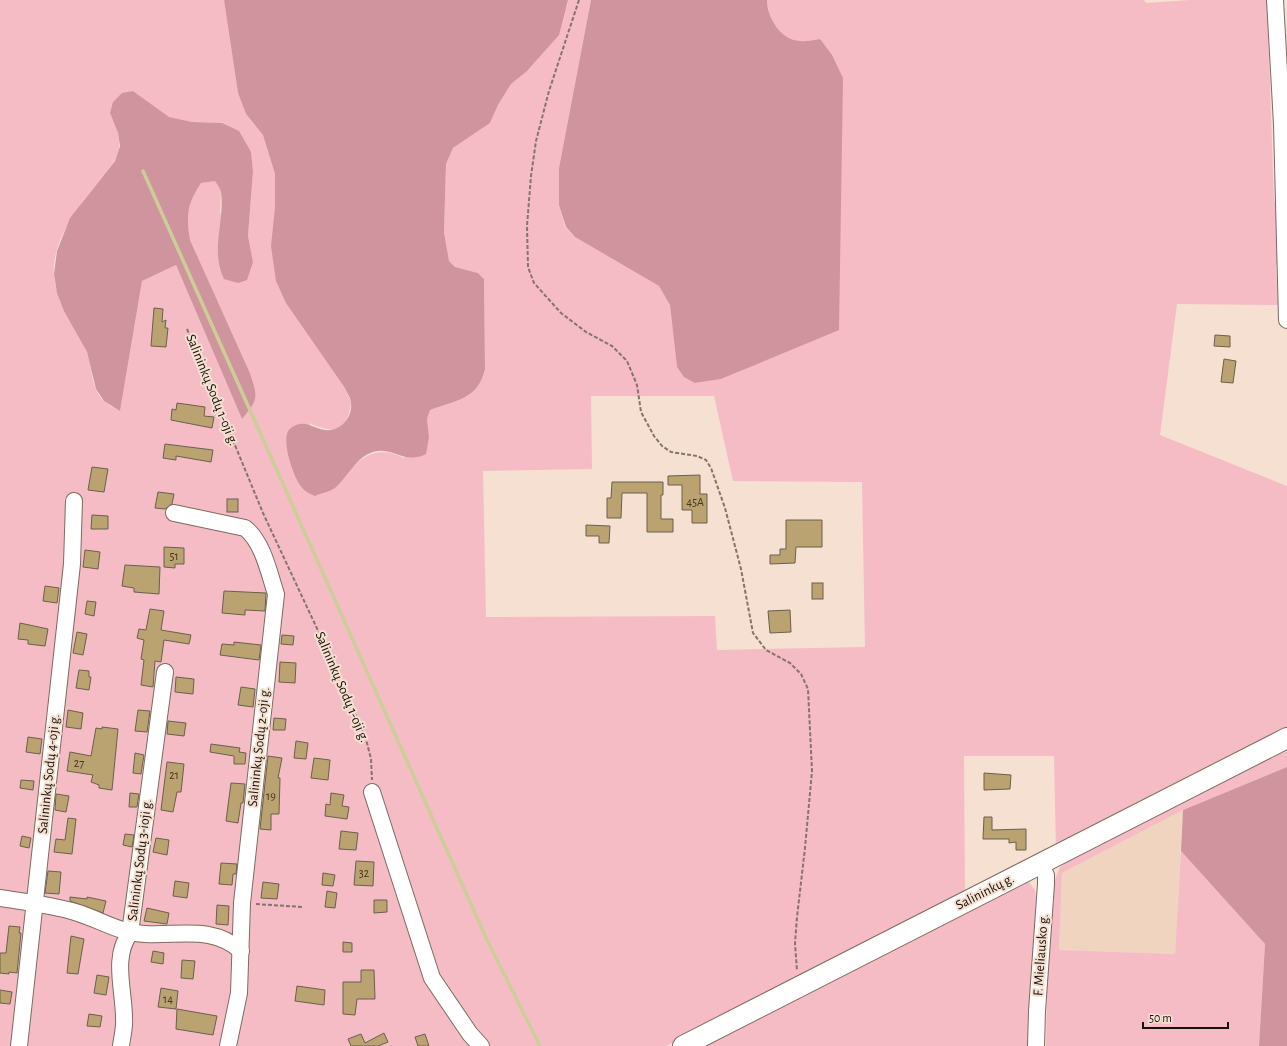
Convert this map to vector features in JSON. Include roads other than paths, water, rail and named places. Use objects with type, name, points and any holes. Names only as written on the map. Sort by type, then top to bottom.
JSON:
[{"type":"main road","name":"Salininkų g.","points":[[683,1046],[1287,738]]},
{"type":"street","points":[[1275,0],[1282,124],[1287,320]]},
{"type":"street","name":"Salininkų Sodų 4-oji g.","points":[[19,1046],[72,564],[74,501]]},
{"type":"street","name":"Salininkų Sodų 2-oji g.","points":[[174,513],[245,528],[252,534],[264,559],[276,594],[242,903],[239,993],[228,1046]]},
{"type":"street","name":"Salininkų Sodų 3-ioji g.","points":[[121,1046],[124,1019],[121,957],[125,940],[130,933],[165,672]]},
{"type":"street","points":[[372,792],[432,978],[470,1034],[481,1046]]},
{"type":"street","name":"F. Mieliausko g.","points":[[1036,1046],[1046,884],[1046,876],[1040,864]]},
{"type":"street","points":[[0,898],[35,903],[75,912],[113,928],[130,933],[206,934],[225,939],[241,951]]},
{"type":"waterway","points":[[143,171],[487,940],[540,1046]]}]
